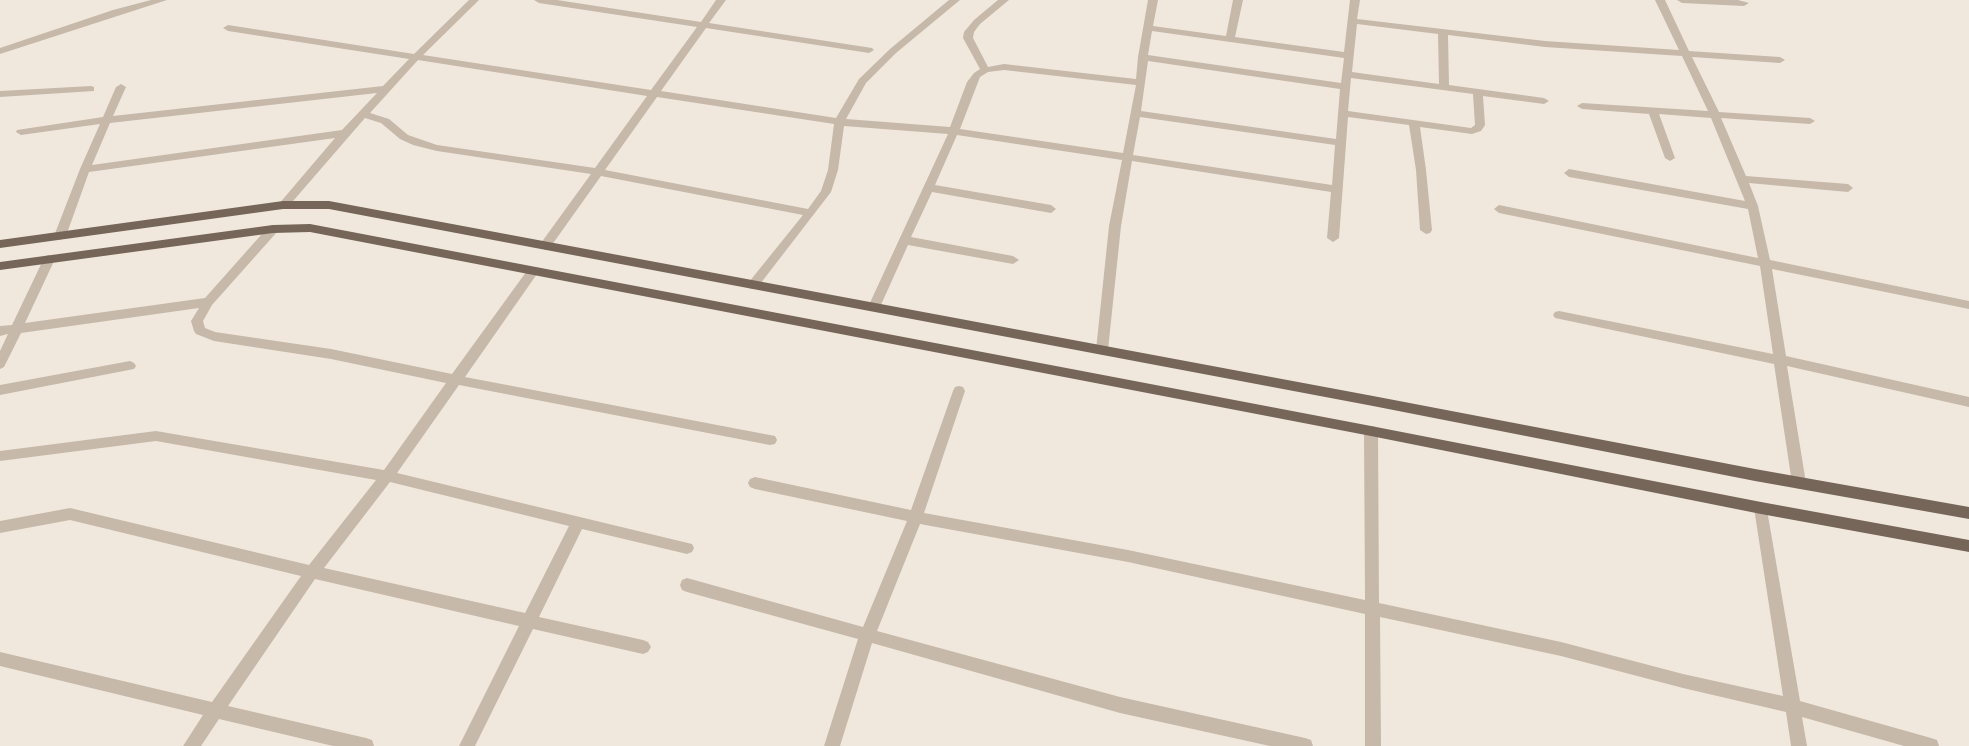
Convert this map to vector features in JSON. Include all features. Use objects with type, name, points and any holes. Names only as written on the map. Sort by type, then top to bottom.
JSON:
[{"type":"main road","points":[[0,244],[283,205],[329,205],[1799,483],[1969,513]]},
{"type":"main road","points":[[0,266],[273,229],[310,228],[1371,431],[1761,508],[1969,546]]},
{"type":"street","points":[[0,51],[116,12],[162,0]]},
{"type":"street","points":[[283,205],[345,133],[474,0]]},
{"type":"street","points":[[540,0],[869,50]]},
{"type":"street","points":[[545,246],[721,0]]},
{"type":"street","points":[[753,284],[811,214],[826,192],[833,170],[839,122],[862,81],[893,51],[955,0]]},
{"type":"street","points":[[986,70],[968,38],[969,32],[977,22],[1004,0]]},
{"type":"street","points":[[1102,350],[1116,226],[1141,83],[1142,57],[1153,0]]},
{"type":"street","points":[[1230,40],[1238,0]]},
{"type":"street","points":[[1333,238],[1346,74],[1355,0]]},
{"type":"street","points":[[1660,0],[1715,115],[1754,206],[1766,263],[1799,483]]},
{"type":"street","points":[[1682,0],[1744,3]]},
{"type":"street","points":[[1352,22],[1545,44],[1780,60]]},
{"type":"street","points":[[228,28],[656,92],[839,122],[954,131],[1337,189]]},
{"type":"street","points":[[1148,28],[1349,56]]},
{"type":"street","points":[[1443,32],[1444,88]]},
{"type":"street","points":[[1142,57],[1345,86]]},
{"type":"street","points":[[874,307],[929,188],[954,131],[972,82],[977,75],[986,70],[1004,67],[1141,83]]},
{"type":"street","points":[[1346,74],[1544,101]]},
{"type":"street","points":[[60,236],[85,169],[121,87]]},
{"type":"street","points":[[0,94],[91,89]]},
{"type":"street","points":[[21,132],[107,120],[387,89]]},
{"type":"street","points":[[1343,113],[1472,131],[1480,125],[1478,92]]},
{"type":"street","points":[[1582,106],[1810,121]]},
{"type":"street","points":[[1653,111],[1670,158]]},
{"type":"street","points":[[363,114],[384,121],[404,137],[436,148],[599,172],[811,214]]},
{"type":"street","points":[[1136,114],[1341,143]]},
{"type":"street","points":[[1414,123],[1421,170],[1426,230]]},
{"type":"street","points":[[85,169],[345,133]]},
{"type":"street","points":[[1570,173],[1754,206]]},
{"type":"street","points":[[1743,179],[1848,188]]},
{"type":"street","points":[[929,188],[1051,210]]},
{"type":"street","points":[[1499,209],[1969,305]]},
{"type":"street","points":[[273,229],[208,302],[198,321],[200,331],[214,336],[331,354],[454,380],[770,440]]},
{"type":"street","points":[[905,240],[1013,260]]},
{"type":"street","points":[[0,364],[15,328],[49,260]]},
{"type":"street","points":[[191,746],[312,572],[388,476],[532,271]]},
{"type":"street","points":[[0,331],[208,302]]},
{"type":"street","points":[[1559,315],[1780,360],[1969,402]]},
{"type":"street","points":[[0,390],[130,366]]},
{"type":"street","points":[[832,746],[867,636],[916,517],[959,391]]},
{"type":"street","points":[[1371,431],[1373,746]]},
{"type":"street","points":[[0,456],[156,436],[388,476],[687,548]]},
{"type":"street","points":[[755,483],[916,517],[1128,556],[1371,610],[1561,649],[1683,681],[1792,706],[1931,746]]},
{"type":"street","points":[[1761,508],[1799,746]]},
{"type":"street","points":[[0,527],[70,514],[312,572],[643,647]]},
{"type":"street","points":[[467,746],[578,522]]},
{"type":"street","points":[[687,585],[1120,705],[1305,746]]},
{"type":"street","points":[[0,658],[366,746]]}]
